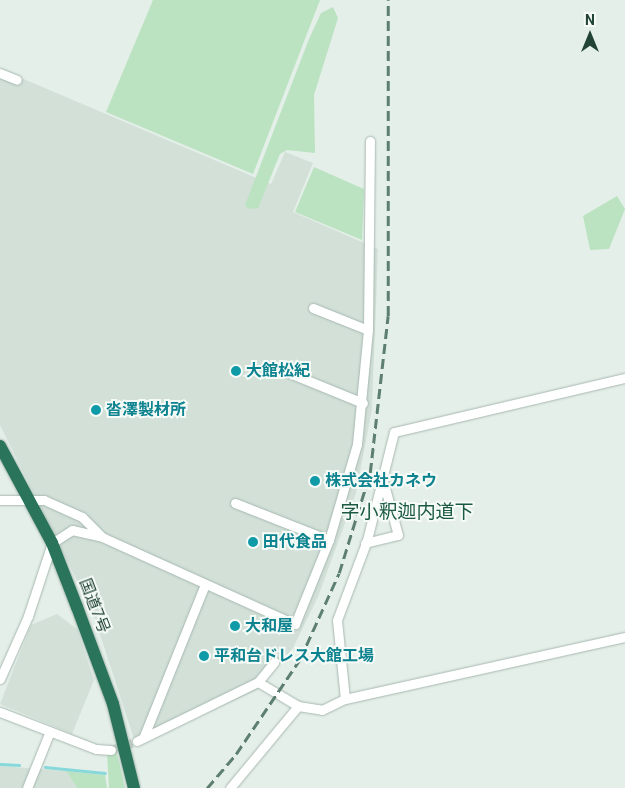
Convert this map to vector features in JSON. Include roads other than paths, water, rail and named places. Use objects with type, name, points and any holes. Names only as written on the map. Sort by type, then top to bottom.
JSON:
[{"type":"highway","name":"国道7号","points":[[0,446],[52,543],[113,704],[134,788]]},
{"type":"street","points":[[0,73],[16,80]]},
{"type":"street","points":[[0,679],[28,616],[52,543],[72,530],[102,537],[204,587],[295,624],[330,540],[352,463],[363,403],[368,330],[370,141]]},
{"type":"street","points":[[313,308],[368,330]]},
{"type":"street","points":[[287,372],[363,403]]},
{"type":"street","points":[[345,699],[338,620],[366,543],[394,432],[625,378]]},
{"type":"street","points":[[366,543],[398,535],[383,481]]},
{"type":"street","points":[[0,500],[17,502],[27,497],[82,517],[102,537]]},
{"type":"street","points":[[235,503],[330,540]]},
{"type":"street","points":[[204,587],[140,738],[258,682],[274,662]]},
{"type":"street","points":[[258,682],[298,706],[322,710],[345,699],[625,637]]},
{"type":"street","points":[[230,788],[298,706]]},
{"type":"street","points":[[0,712],[96,749],[111,750]]},
{"type":"street","points":[[27,788],[50,731]]},
{"type":"waterway","points":[[0,764],[19,765]]},
{"type":"waterway","points":[[45,767],[105,773]]},
{"type":"tunnel","points":[[111,750],[137,741]]},
{"type":"railway","points":[[207,788],[236,754],[300,659],[339,573],[370,473],[388,316],[388,0]]},
{"type":"place","name":"大館松紀","points":[[236,371]]},
{"type":"place","name":"沓澤製材所","points":[[96,410]]},
{"type":"place","name":"株式会社カネウ","points":[[315,481]]},
{"type":"place","name":"田代食品","points":[[253,542]]},
{"type":"place","name":"大和屋","points":[[235,626]]},
{"type":"place","name":"平和台ドレス大館工場","points":[[204,656]]},
{"type":"district","name":"字小釈迦内道下","points":[[407,512]]}]
